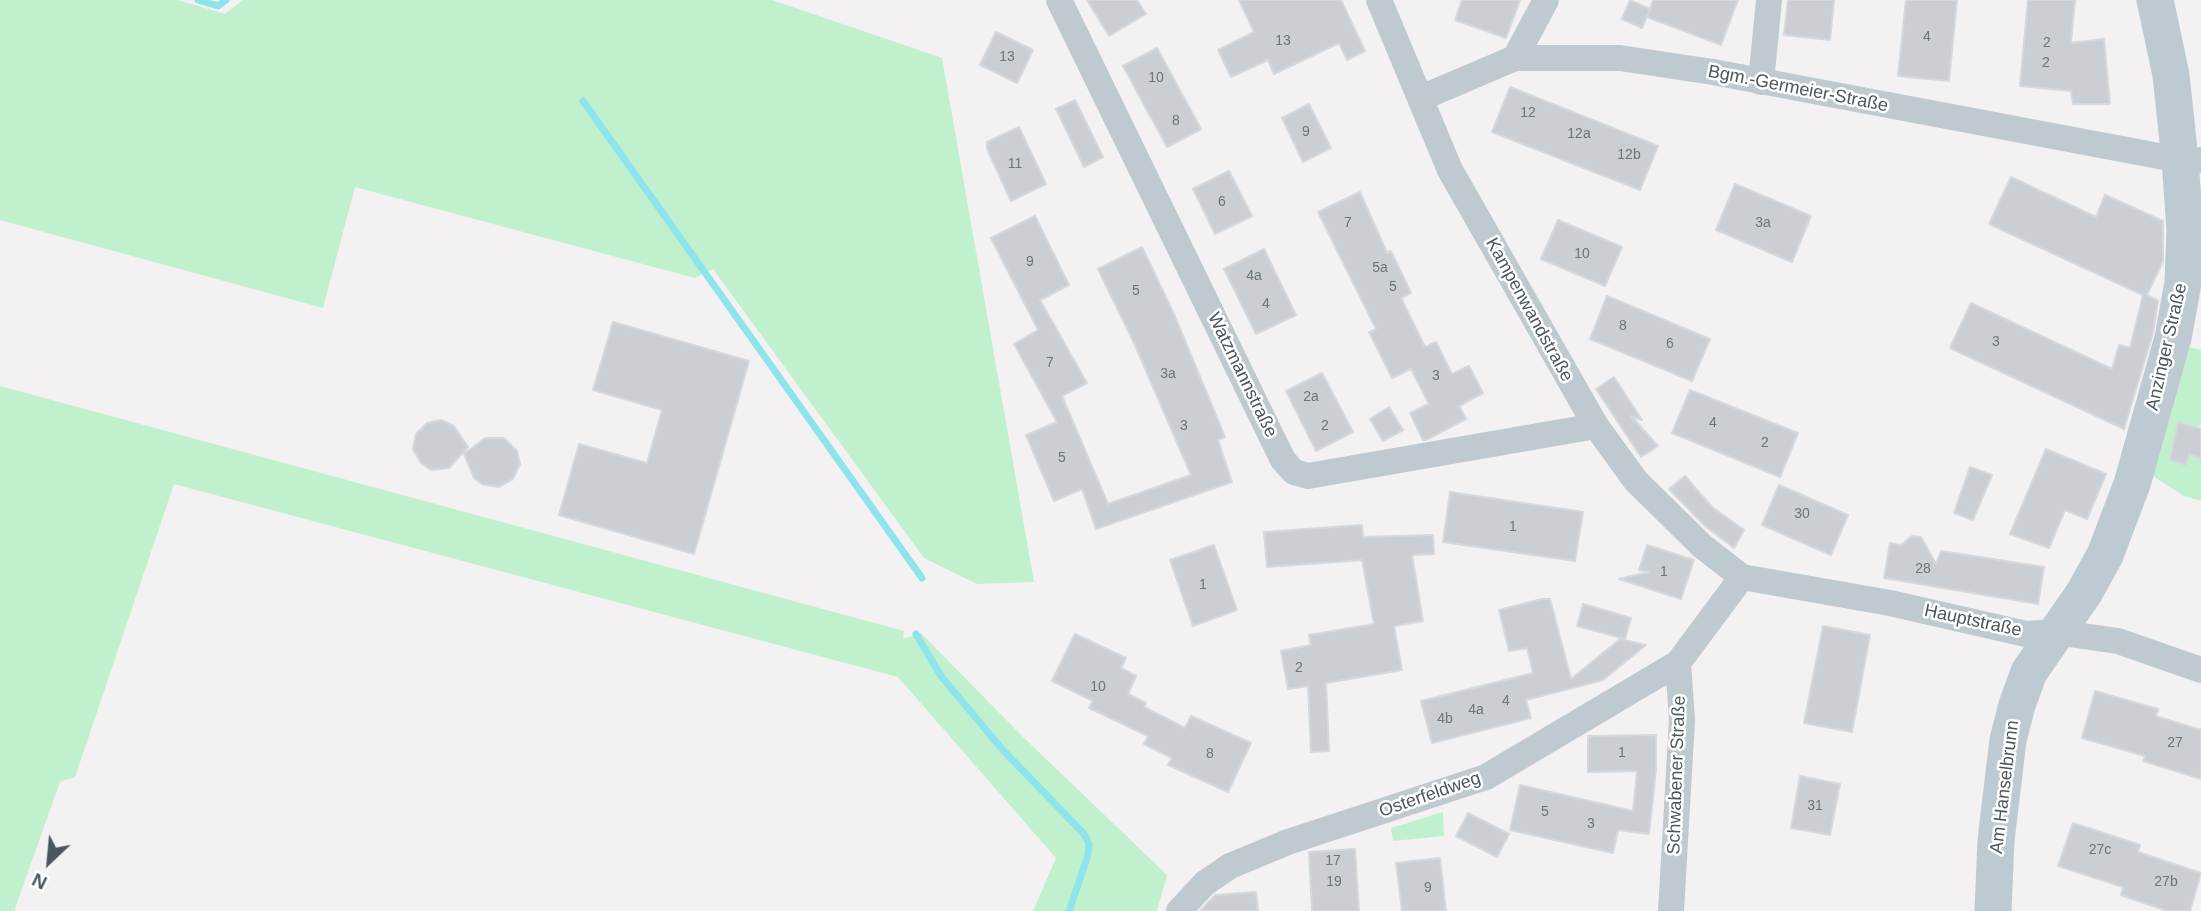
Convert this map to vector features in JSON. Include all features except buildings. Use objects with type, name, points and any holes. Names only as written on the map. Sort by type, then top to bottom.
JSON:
[{"type":"street","name":"Watzmannstraße","points":[[1059,0],[1283,460],[1294,472],[1308,476],[1596,426]]},
{"type":"street","name":"Kampenwandstraße","points":[[1379,0],[1450,170],[1596,426],[1636,481],[1702,547],[1742,577]]},
{"type":"street","points":[[1515,58],[1546,0]]},
{"type":"street","points":[[1761,82],[1769,0]]},
{"type":"street","name":"Anzinger Straße","points":[[2055,632],[2084,593],[2105,555],[2132,484],[2167,360],[2183,283],[2190,160],[2155,0]]},
{"type":"street","name":"Bgm.-Germeier-Straße","points":[[1421,98],[1515,58],[1620,58],[2190,160]]},
{"type":"street","points":[[1678,663],[1742,577]]},
{"type":"street","name":"Hauptstraße","points":[[1742,577],[1890,603],[2026,634],[2055,632],[2118,641],[2201,670]]},
{"type":"street","name":"Am Hanselbrunn","points":[[1993,911],[1996,840],[2008,740],[2029,672],[2055,632]]},
{"type":"street","name":"Osterfeldweg","points":[[1179,911],[1205,883],[1230,866],[1288,842],[1486,776],[1678,663]]},
{"type":"street","name":"Schwabener Straße","points":[[1671,911],[1682,720],[1678,663]]},
{"type":"green space","points":[[0,0],[178,0],[225,14],[243,0],[772,0],[942,58],[1034,582],[977,584],[924,558],[713,269],[695,278],[355,187],[323,308],[0,220]]},
{"type":"green space","points":[[2190,347],[2201,350],[2201,425],[2197,428],[2178,423],[2170,459],[2186,465],[2189,454],[2201,458],[2201,501],[2184,496],[2153,476]]},
{"type":"green space","points":[[0,386],[904,631],[903,639],[921,633],[1021,735],[1167,875],[1157,911],[1033,911],[1056,858],[898,677],[174,484],[75,777],[60,782],[14,911],[0,911]]},
{"type":"green space","points":[[1443,812],[1444,836],[1393,841],[1391,828]]},
{"type":"waterway","points":[[198,0],[218,6],[226,0]]},
{"type":"waterway","points":[[583,101],[922,578]]},
{"type":"waterway","points":[[916,634],[941,676],[1002,749],[1084,834],[1089,844],[1088,855],[1069,911]]}]
